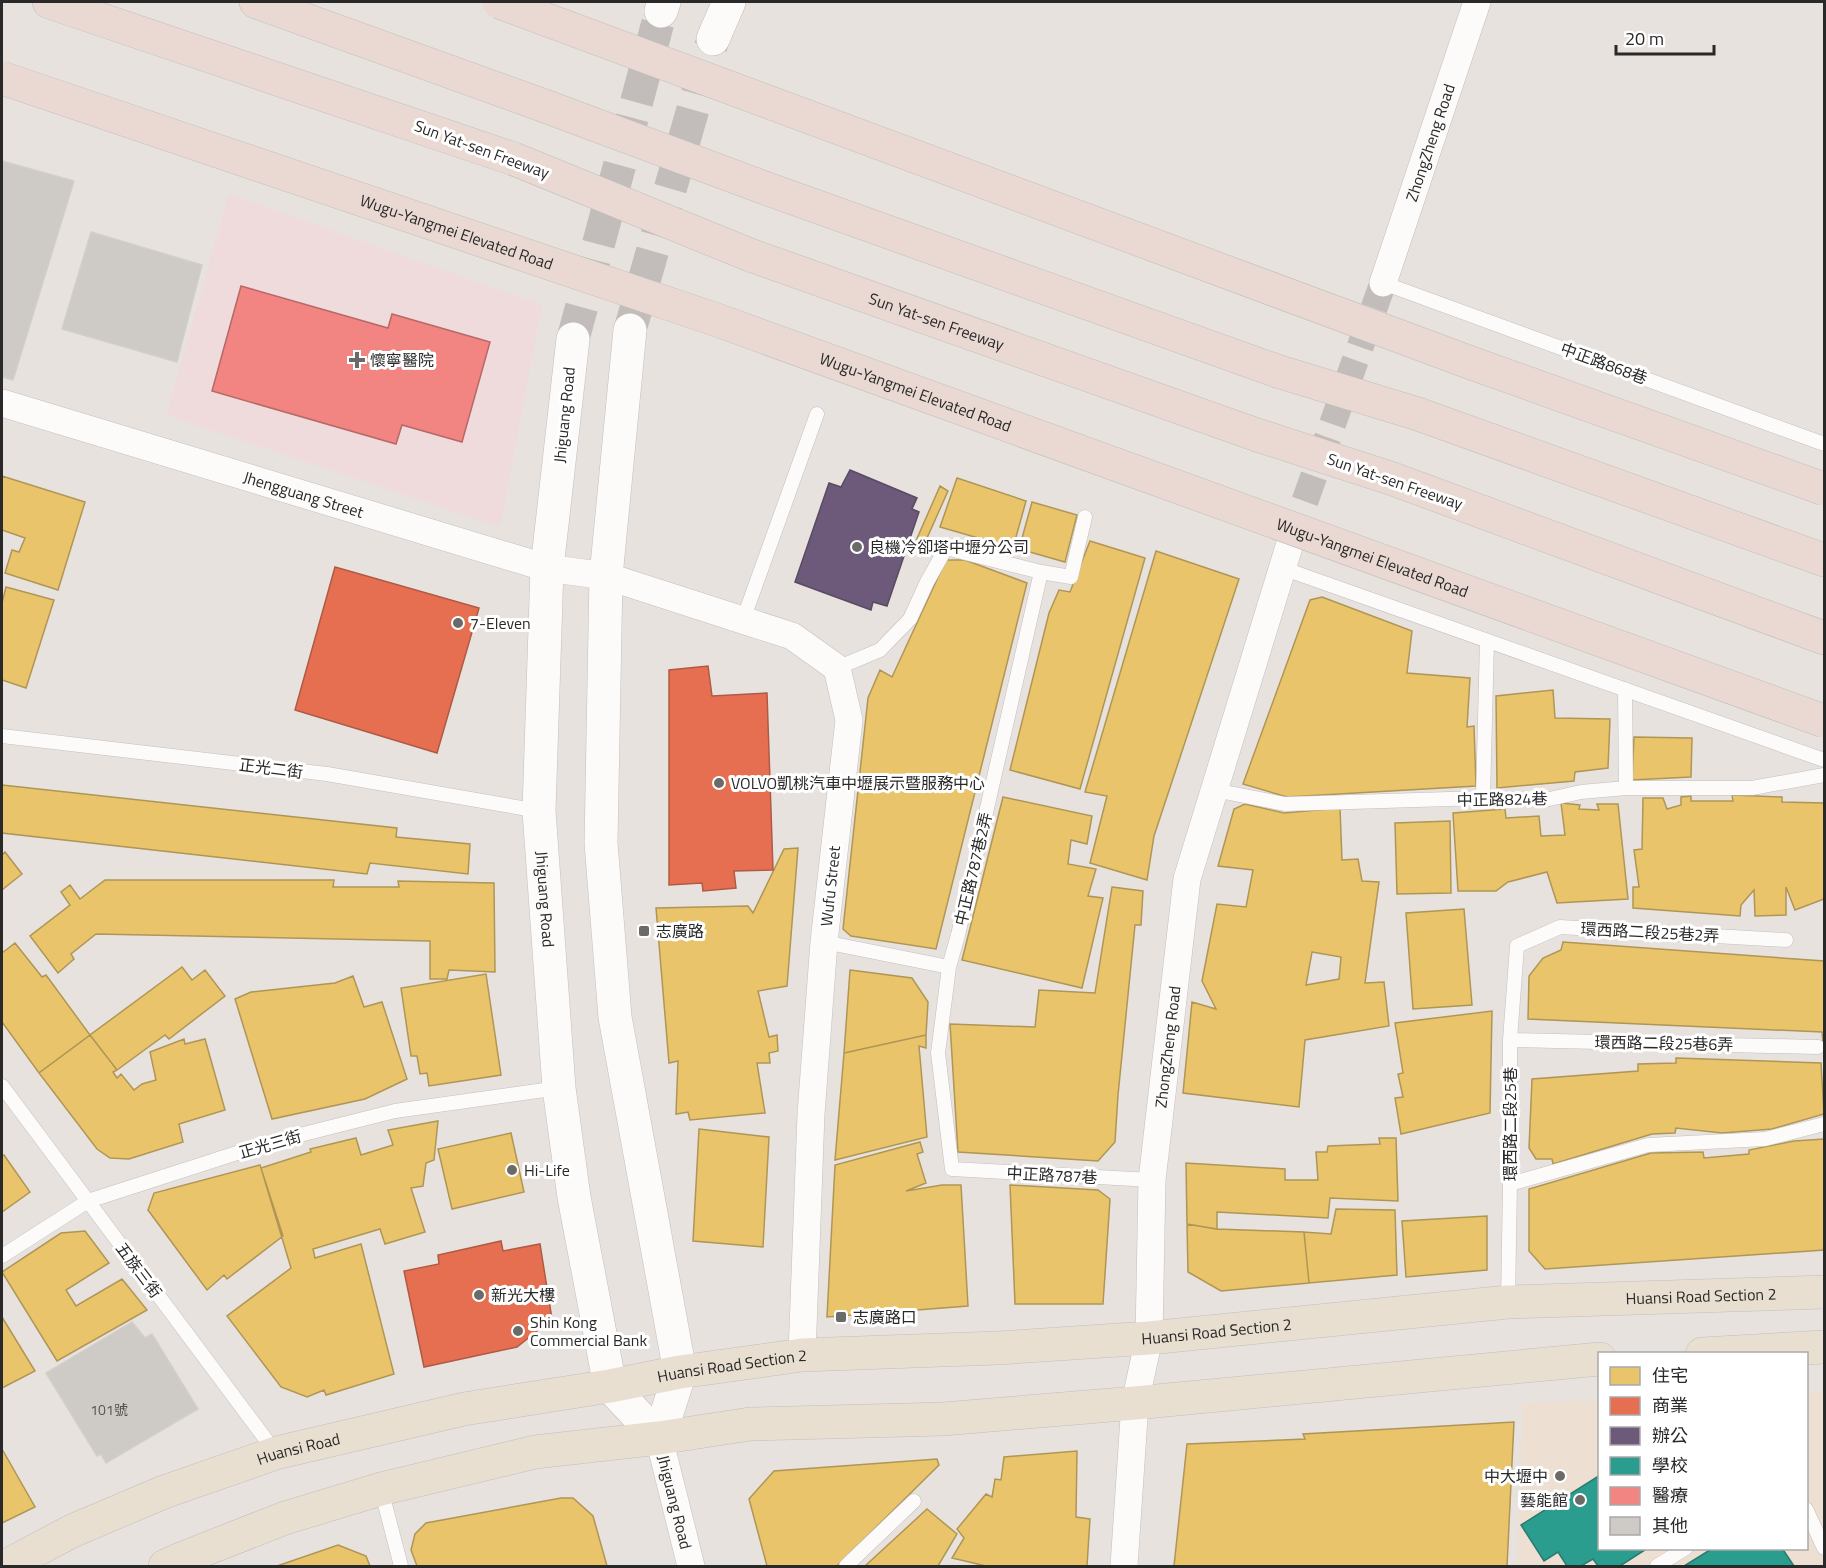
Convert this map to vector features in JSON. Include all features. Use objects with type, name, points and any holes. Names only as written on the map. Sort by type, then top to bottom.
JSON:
[{"type":"highway","name":"Sun Yat-sen Freeway","points":[[49,2],[514,159],[750,255],[1257,435],[1393,479],[1824,638]]},
{"type":"highway","points":[[256,2],[765,188],[1277,371],[1418,414],[1824,560]]},
{"type":"highway","points":[[499,2],[1474,364],[1824,489]]},
{"type":"highway","name":"Wugu-Yangmei Elevated Road","points":[[2,78],[717,320],[1824,721]]},
{"type":"main road","points":[[713,39],[729,2]]},
{"type":"main road","name":"Jhiguang Road","points":[[573,339],[547,568],[539,811],[559,1088],[574,1197],[610,1386],[659,1438],[680,1372],[615,1017],[601,843],[606,576],[630,330]]},
{"type":"main road","name":"Huansi Road Section 2","points":[[610,1386],[680,1372],[802,1355],[998,1348],[1149,1338],[1508,1302],[1824,1292]]},
{"type":"main road","points":[[1722,1352],[1824,1347]]},
{"type":"main road","points":[[165,1566],[285,1518],[381,1489],[535,1452],[659,1438],[750,1424],[944,1419],[1598,1359]]},
{"type":"main road","name":"Huansi Road","points":[[6,1566],[72,1531],[164,1492],[276,1453],[464,1408],[610,1386]]},
{"type":"street","name":"ZhongZheng Road","points":[[1383,283],[1477,2]]},
{"type":"street","name":"Jhengguang Street","points":[[2,403],[547,568],[606,576]]},
{"type":"street","name":"ZhongZheng Road","points":[[1124,1566],[1135,1403],[1149,1338],[1152,1180],[1187,879],[1292,540]]},
{"type":"street","points":[[606,576],[792,636],[837,669]]},
{"type":"street","name":"Wufu Street","points":[[802,1355],[811,1114],[824,942],[849,720],[837,669]]},
{"type":"street","name":"Jhiguang Road","points":[[659,1438],[691,1566]]},
{"type":"lane","name":"中正路868巷","points":[[1383,283],[1824,444]]},
{"type":"lane","points":[[743,620],[817,414]]},
{"type":"lane","points":[[837,669],[879,650],[910,619],[946,548],[1041,572],[1071,577],[1084,517]]},
{"type":"lane","points":[[1282,568],[1824,760]]},
{"type":"lane","name":"中正路787巷2弄","points":[[952,1169],[938,1053],[949,967],[1041,572]]},
{"type":"lane","points":[[1483,798],[1487,640]]},
{"type":"lane","points":[[1625,689],[1626,788]]},
{"type":"lane","name":"正光二街","points":[[2,736],[327,774],[539,811]]},
{"type":"lane","name":"中正路824巷","points":[[1214,789],[1285,804],[1483,798],[1545,800],[1581,792],[1626,788],[1752,788],[1824,775]]},
{"type":"lane","name":"環西路二段25巷2弄","points":[[1517,946],[1560,927],[1786,940]]},
{"type":"lane","points":[[824,942],[949,967]]},
{"type":"lane","name":"環西路二段25巷","points":[[1508,1302],[1510,1040],[1517,946]]},
{"type":"lane","name":"環西路二段25巷6弄","points":[[1510,1040],[1818,1047]]},
{"type":"lane","name":"五族三街","points":[[2,1086],[276,1453]]},
{"type":"lane","name":"正光三街","points":[[2,1256],[88,1201],[267,1143],[395,1111],[559,1088]]},
{"type":"lane","points":[[1510,1184],[1648,1145],[1765,1139],[1824,1124]]},
{"type":"lane","name":"中正路787巷","points":[[952,1169],[1152,1180]]},
{"type":"lane","points":[[381,1489],[401,1566]]},
{"type":"lane","points":[[846,1566],[914,1501]]},
{"type":"lane","points":[[1808,1513],[1824,1548]]},
{"type":"lane","points":[[1657,1566],[1683,1550]]},
{"type":"shaded area","name":"懷寧醫院","points":[[229,194],[542,305],[500,527],[166,415]]},
{"type":"shaded area","name":"中大壢中","points":[[1808,1393],[1824,1393],[1824,1566],[1517,1566],[1523,1403],[1598,1400],[1598,1550],[1808,1550]]},
{"type":"building: 住宅","points":[[2,476],[85,502],[58,590],[5,573],[12,550],[19,552],[25,538],[2,530]]},
{"type":"building: 住宅","points":[[957,478],[1026,501],[1013,548],[940,527]]},
{"type":"building: 住宅","points":[[940,486],[948,491],[923,547],[915,543]]},
{"type":"building: 住宅","points":[[1032,502],[1077,515],[1065,562],[1019,549]]},
{"type":"building: 住宅","points":[[1090,541],[1145,558],[1080,789],[1010,770],[1049,613],[1059,590],[1070,592]]},
{"type":"building: 住宅","points":[[1156,551],[1239,579],[1154,836],[1147,880],[1090,863],[1107,796],[1085,792]]},
{"type":"building: 住宅","points":[[946,560],[965,560],[1027,583],[936,949],[851,936],[843,929],[868,698],[880,670],[892,677]]},
{"type":"building: 住宅","points":[[6,587],[54,600],[26,688],[2,680],[2,603]]},
{"type":"building: 住宅","points":[[1322,597],[1412,631],[1407,673],[1470,678],[1467,727],[1474,726],[1476,786],[1287,797],[1243,784],[1310,600]]},
{"type":"building: 住宅","points":[[1553,690],[1555,718],[1610,719],[1608,768],[1575,772],[1574,781],[1497,788],[1496,696]]},
{"type":"building: 住宅","points":[[1634,737],[1692,738],[1691,777],[1632,780]]},
{"type":"building: 住宅","points":[[2,785],[397,828],[396,837],[470,844],[468,874],[370,863],[367,874],[2,833]]},
{"type":"building: 住宅","points":[[1732,795],[1782,797],[1782,802],[1824,803],[1824,899],[1795,910],[1786,887],[1786,915],[1755,916],[1754,890],[1741,905],[1740,916],[1633,908],[1633,887],[1639,887],[1634,850],[1642,849],[1643,798],[1663,798],[1667,809],[1681,805],[1681,797],[1691,796],[1691,801],[1733,801]]},
{"type":"building: 住宅","points":[[1003,797],[1092,816],[1087,844],[1071,840],[1068,864],[1096,869],[1088,896],[1103,898],[1082,988],[962,960]]},
{"type":"building: 住宅","points":[[1561,803],[1580,805],[1579,809],[1599,810],[1597,804],[1618,804],[1628,899],[1557,903],[1547,872],[1508,882],[1496,891],[1458,891],[1453,813],[1505,809],[1506,818],[1539,816],[1541,836],[1565,835]]},
{"type":"building: 住宅","points":[[1245,804],[1284,813],[1340,808],[1342,860],[1358,859],[1362,881],[1379,882],[1365,983],[1384,982],[1389,1026],[1305,1040],[1299,1107],[1183,1093],[1192,1002],[1216,1009],[1202,981],[1217,904],[1246,907],[1253,870],[1218,866],[1234,809]],"holes":[[[1312,952],[1341,957],[1339,979],[1306,985]]]},
{"type":"building: 住宅","points":[[1450,821],[1451,893],[1397,894],[1395,823]]},
{"type":"building: 住宅","points":[[798,848],[787,986],[758,991],[769,1037],[777,1035],[778,1051],[769,1053],[770,1063],[757,1063],[765,1113],[690,1120],[688,1112],[676,1114],[678,1061],[669,1063],[656,908],[748,906],[753,913],[784,849]]},
{"type":"building: 住宅","points":[[5,852],[22,874],[2,890],[2,855]]},
{"type":"building: 住宅","points":[[105,880],[334,880],[333,887],[399,887],[398,881],[494,883],[495,972],[449,970],[447,979],[430,979],[430,941],[96,934],[71,954],[74,959],[58,973],[30,936],[70,905],[61,892],[70,885],[80,899]]},
{"type":"building: 住宅","points":[[1112,887],[1143,891],[1141,925],[1135,925],[1115,1142],[1098,1161],[958,1152],[950,1024],[1035,1027],[1039,990],[1095,993]]},
{"type":"building: 住宅","points":[[1464,909],[1472,1005],[1413,1009],[1406,913]]},
{"type":"building: 住宅","points":[[1563,942],[1824,961],[1824,1054],[1822,1032],[1528,1019],[1529,976],[1543,958],[1561,950]]},
{"type":"building: 住宅","points":[[15,943],[42,977],[46,975],[90,1035],[39,1073],[2,1022],[2,953]]},
{"type":"building: 住宅","points":[[182,967],[192,980],[205,970],[225,996],[169,1039],[165,1035],[117,1070],[90,1035]]},
{"type":"building: 住宅","points":[[850,970],[912,978],[928,1002],[926,1035],[844,1053]]},
{"type":"building: 住宅","points":[[486,974],[501,1075],[429,1086],[427,1073],[420,1074],[417,1056],[411,1056],[401,988]]},
{"type":"building: 住宅","points":[[353,976],[364,1007],[382,1002],[407,1079],[365,1099],[272,1119],[235,999],[251,992],[335,983]]},
{"type":"building: 住宅","points":[[1492,1011],[1490,1113],[1401,1134],[1395,1098],[1403,1097],[1398,1074],[1403,1073],[1395,1023]]},
{"type":"building: 住宅","points":[[90,1035],[117,1070],[113,1072],[117,1078],[121,1074],[134,1090],[142,1084],[156,1080],[150,1052],[184,1039],[185,1044],[205,1039],[225,1110],[179,1124],[183,1142],[129,1159],[110,1158],[97,1149],[39,1073]]},
{"type":"building: 住宅","points":[[926,1035],[926,1048],[919,1046],[927,1137],[835,1160],[844,1053]]},
{"type":"building: 住宅","points":[[1676,1058],[1821,1063],[1824,1114],[1772,1129],[1722,1133],[1676,1128],[1675,1133],[1652,1134],[1553,1164],[1552,1159],[1536,1159],[1529,1148],[1532,1079],[1638,1071],[1638,1064],[1676,1063]]},
{"type":"building: 住宅","points":[[438,1121],[434,1160],[426,1163],[423,1186],[411,1188],[425,1232],[385,1244],[380,1229],[313,1249],[315,1258],[361,1244],[394,1374],[326,1395],[324,1390],[307,1397],[281,1387],[227,1316],[291,1268],[261,1168],[311,1152],[310,1149],[356,1138],[361,1155],[393,1145],[388,1130]]},
{"type":"building: 住宅","points":[[699,1129],[769,1137],[763,1247],[693,1241]]},
{"type":"building: 住宅","points":[[511,1133],[524,1192],[452,1209],[438,1149]]},
{"type":"building: 住宅","points":[[1379,1138],[1396,1138],[1398,1201],[1330,1198],[1328,1218],[1217,1212],[1217,1229],[1187,1224],[1186,1163],[1285,1169],[1285,1180],[1318,1180],[1316,1152],[1327,1152],[1328,1146],[1380,1144]]},
{"type":"building: 住宅","points":[[1824,1139],[1824,1250],[1545,1269],[1529,1251],[1529,1189],[1651,1153],[1703,1152],[1704,1158],[1749,1154],[1749,1150],[1794,1141]]},
{"type":"building: 住宅","points":[[920,1142],[923,1152],[917,1154],[926,1183],[906,1191],[942,1185],[961,1185],[968,1306],[827,1317],[835,1165]]},
{"type":"building: 住宅","points":[[4,1155],[30,1192],[2,1212],[2,1156]]},
{"type":"building: 住宅","points":[[260,1165],[283,1236],[227,1279],[224,1275],[207,1290],[148,1210],[154,1193]]},
{"type":"building: 住宅","points":[[1010,1185],[1098,1190],[1110,1199],[1103,1304],[1015,1304]]},
{"type":"building: 住宅","points":[[1336,1209],[1395,1210],[1397,1275],[1309,1283],[1304,1232],[1331,1234]]},
{"type":"building: 住宅","points":[[1487,1216],[1487,1270],[1406,1277],[1402,1221]]},
{"type":"building: 住宅","points":[[1187,1224],[1217,1229],[1304,1232],[1309,1283],[1221,1291],[1188,1272]]},
{"type":"building: 住宅","points":[[85,1231],[109,1263],[66,1290],[76,1306],[122,1279],[147,1310],[57,1361],[2,1272],[61,1233]]},
{"type":"building: 住宅","points":[[2,1317],[35,1371],[2,1388]]},
{"type":"building: 住宅","points":[[1514,1422],[1507,1566],[1174,1566],[1187,1444],[1305,1439],[1303,1434]]},
{"type":"building: 住宅","points":[[2,1449],[35,1507],[2,1523]]},
{"type":"building: 住宅","points":[[1077,1451],[1076,1517],[1090,1519],[1087,1566],[986,1566],[952,1558],[964,1538],[957,1529],[986,1494],[992,1497],[995,1479],[1001,1480],[1004,1457]]},
{"type":"building: 住宅","points":[[937,1459],[939,1465],[837,1566],[767,1566],[749,1499],[774,1471]]},
{"type":"building: 住宅","points":[[561,1498],[573,1498],[593,1516],[607,1566],[417,1566],[411,1550],[415,1534],[426,1523]]},
{"type":"building: 住宅","points":[[927,1509],[957,1534],[938,1566],[865,1566]]},
{"type":"building: 住宅","points":[[338,1545],[366,1556],[370,1566],[277,1566]]},
{"type":"building: 商業","points":[[335,567],[479,608],[437,753],[295,710]]},
{"type":"building: 商業","name":"VOLVO凱桃汽車中壢展示暨服務中心","points":[[708,666],[712,696],[767,693],[773,870],[734,871],[736,888],[703,891],[702,883],[669,885],[669,670]]},
{"type":"building: 商業","name":"新光大樓","points":[[501,1241],[503,1251],[540,1244],[552,1319],[517,1347],[424,1367],[404,1271],[439,1264],[438,1255]]},
{"type":"building: 辦公","name":"良機冷卻塔中壢分公司","points":[[850,470],[917,498],[912,509],[919,512],[887,606],[873,602],[871,610],[795,582],[829,483],[841,487]]},
{"type":"building: 學校","name":"藝能館","points":[[1598,1476],[1598,1550],[1645,1550],[1620,1566],[1598,1566],[1593,1559],[1581,1566],[1567,1566],[1558,1552],[1544,1561],[1521,1525]]},
{"type":"building: 學校","points":[[1710,1550],[1783,1550],[1794,1566],[1684,1566]]},
{"type":"building: 醫療","points":[[241,286],[388,328],[392,314],[490,342],[462,442],[402,425],[396,444],[212,391]]},
{"type":"building: 其他","points":[[2,161],[74,181],[13,380],[2,377]]},
{"type":"building: 其他","points":[[91,232],[202,265],[177,362],[62,329]]},
{"type":"building: 其他","points":[[132,1322],[145,1338],[152,1334],[198,1409],[106,1463],[101,1454],[97,1456],[46,1373]]},
{"type":"tunnel","points":[[573,339],[661,11]]},
{"type":"tunnel","points":[[630,330],[713,39]]},
{"type":"tunnel","points":[[1291,540],[1383,283]]},
{"type":"place","name":"懷寧醫院","points":[[357,360]]},
{"type":"place","name":"良機冷卻塔中壢分公司","points":[[857,547]]},
{"type":"place","name":"7-Eleven","points":[[458,623]]},
{"type":"place","name":"VOLVO凱桃汽車中壢展示暨服務中心","points":[[719,783]]},
{"type":"place","name":"志廣路","points":[[644,931]]},
{"type":"place","name":"Hi-Life","points":[[512,1170]]},
{"type":"place","name":"新光大樓","points":[[479,1295]]},
{"type":"place","name":"志廣路口","points":[[841,1317]]},
{"type":"place","name":"Shin Kong Commercial Bank","points":[[518,1331]]},
{"type":"place","name":"中大壢中","points":[[1560,1476]]},
{"type":"place","name":"藝能館","points":[[1580,1500]]}]
